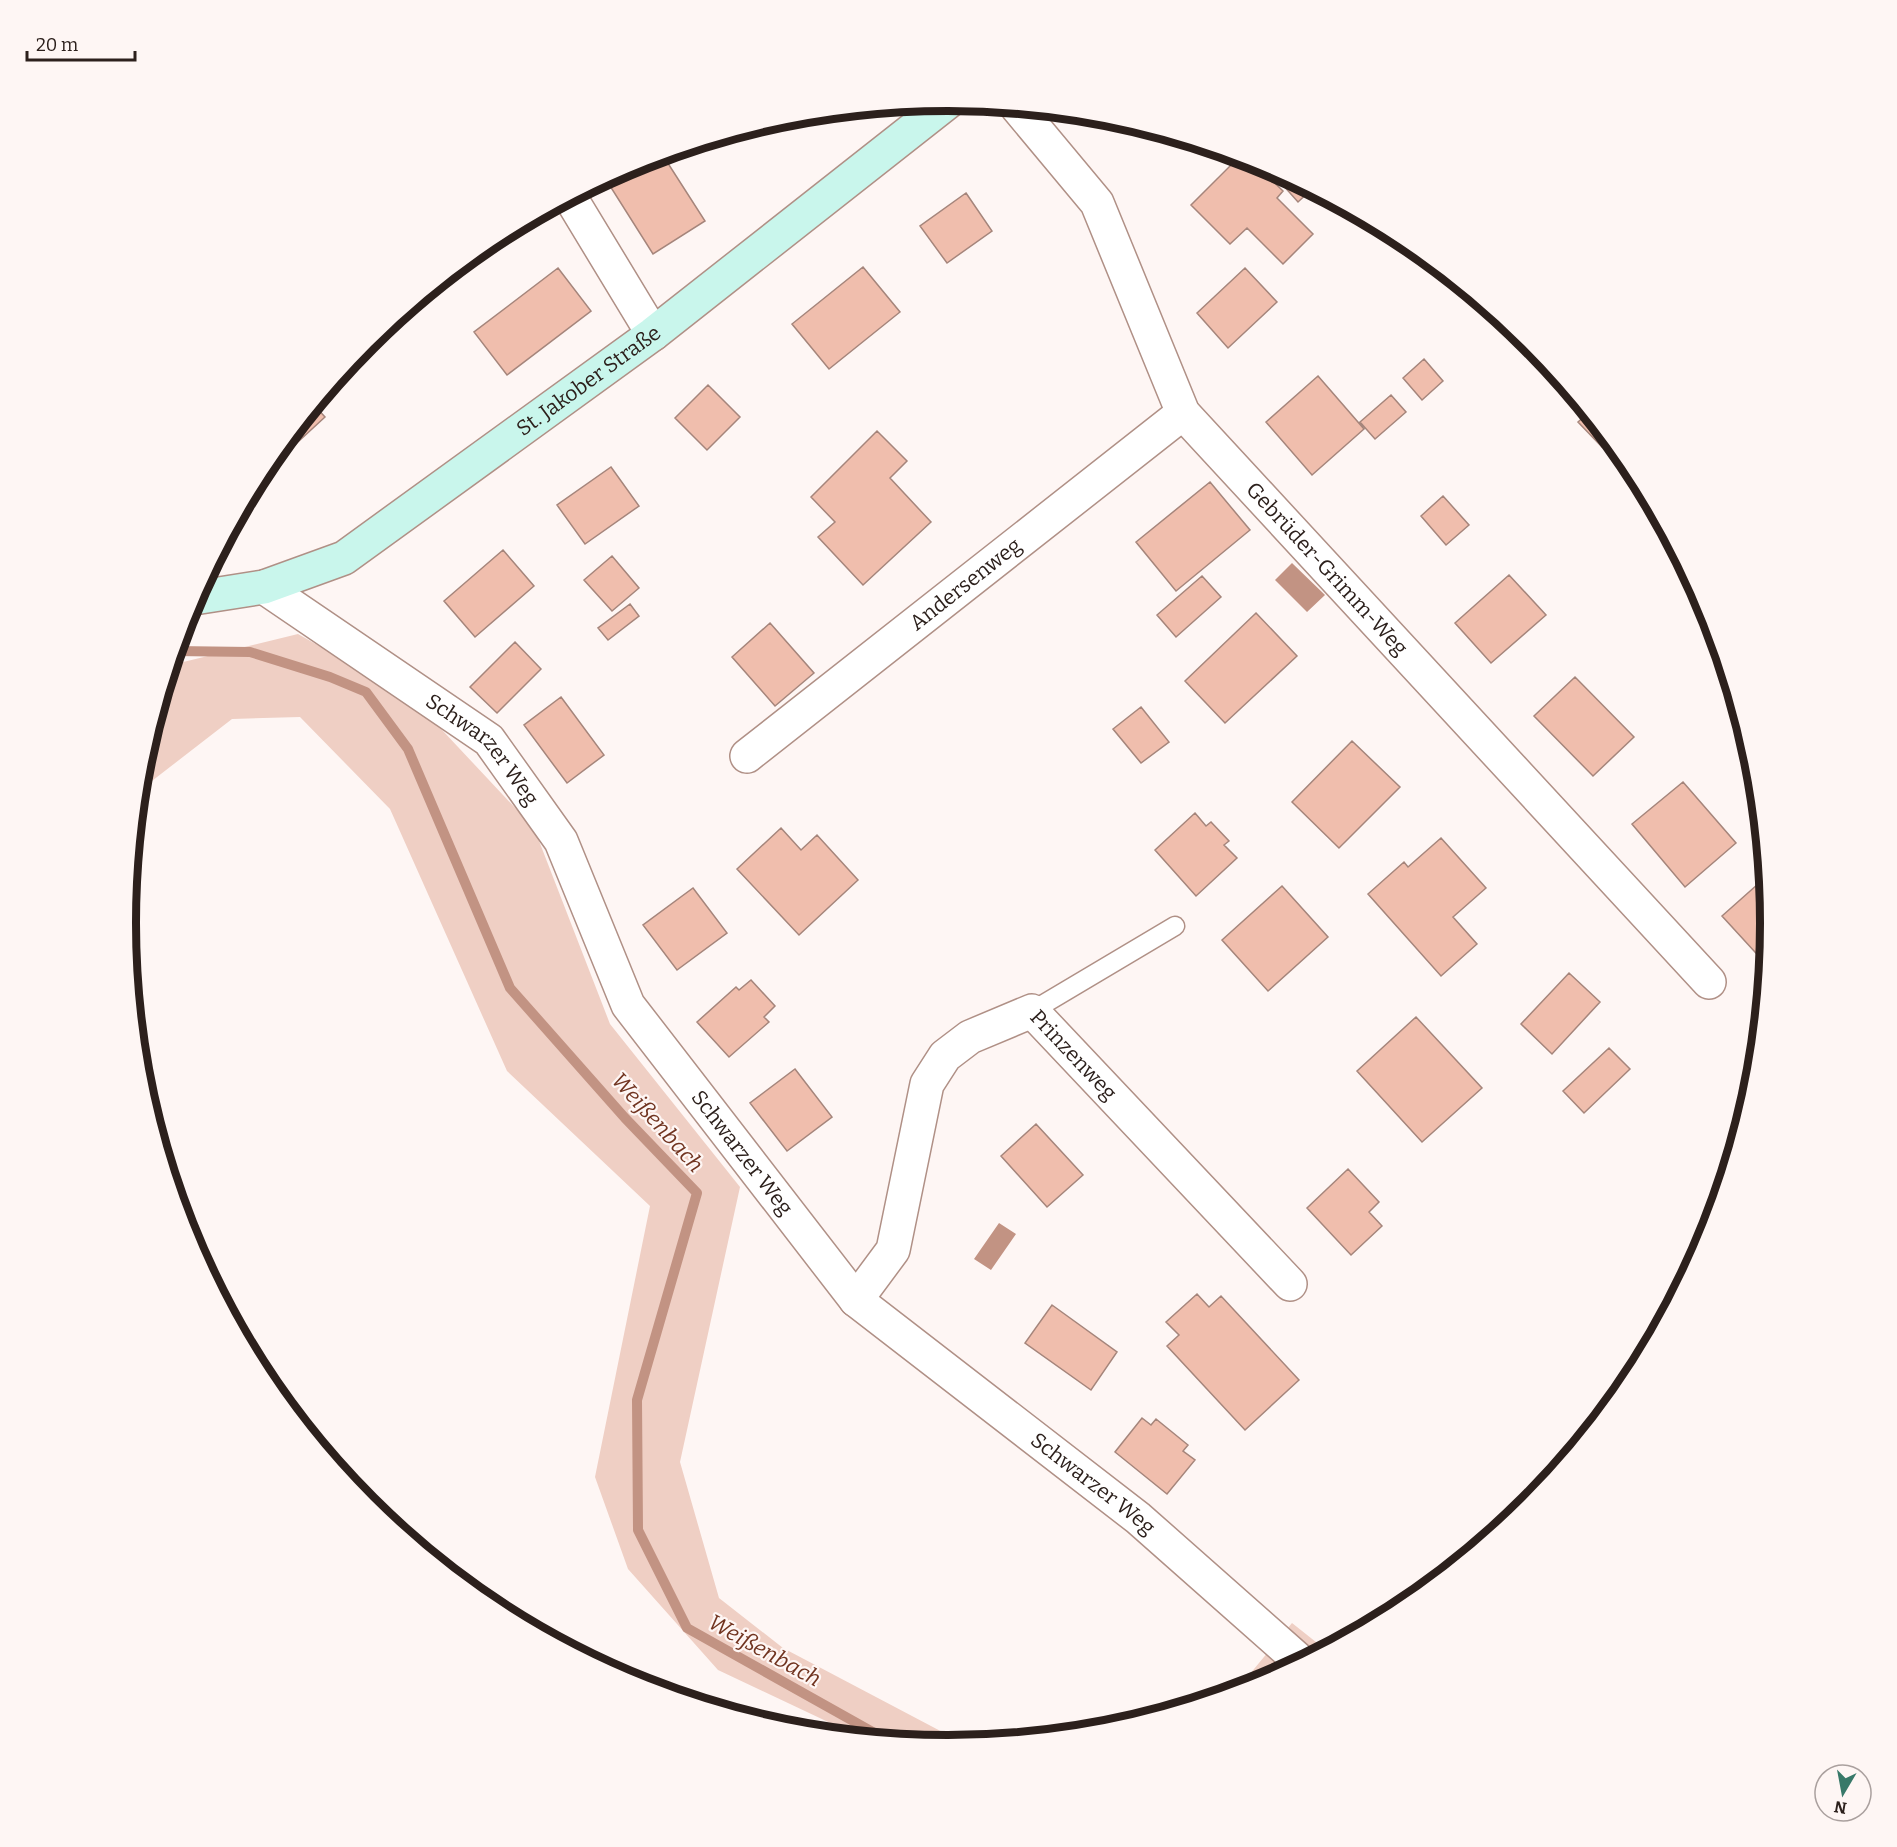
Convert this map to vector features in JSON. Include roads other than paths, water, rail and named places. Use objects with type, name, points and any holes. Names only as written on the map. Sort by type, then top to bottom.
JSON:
[{"type":"main road","name":"St. Jakober Straße","points":[[206,596],[264,587],[344,558],[653,334],[934,112]]},
{"type":"street","name":"Gebrüder-Grimm-Weg","points":[[1024,115],[1097,203],[1183,413],[1709,982]]},
{"type":"street","points":[[574,203],[653,334]]},
{"type":"street","name":"Andersenweg","points":[[747,756],[1183,413]]},
{"type":"street","name":"Schwarzer Weg","points":[[264,587],[489,740],[561,841],[628,1005],[856,1300],[1138,1518],[1296,1657]]},
{"type":"street","name":"Prinzenweg","points":[[856,1300],[893,1250],[927,1084],[945,1056],[970,1037],[1032,1011],[1290,1284]]},
{"type":"lane","points":[[1032,1011],[1175,926]]},
{"type":"waterway","name":"Weißenbach","points":[[183,651],[250,652],[330,677],[366,692],[408,749],[510,988],[625,1118],[697,1193],[637,1400],[638,1530],[687,1628],[872,1732]]}]
